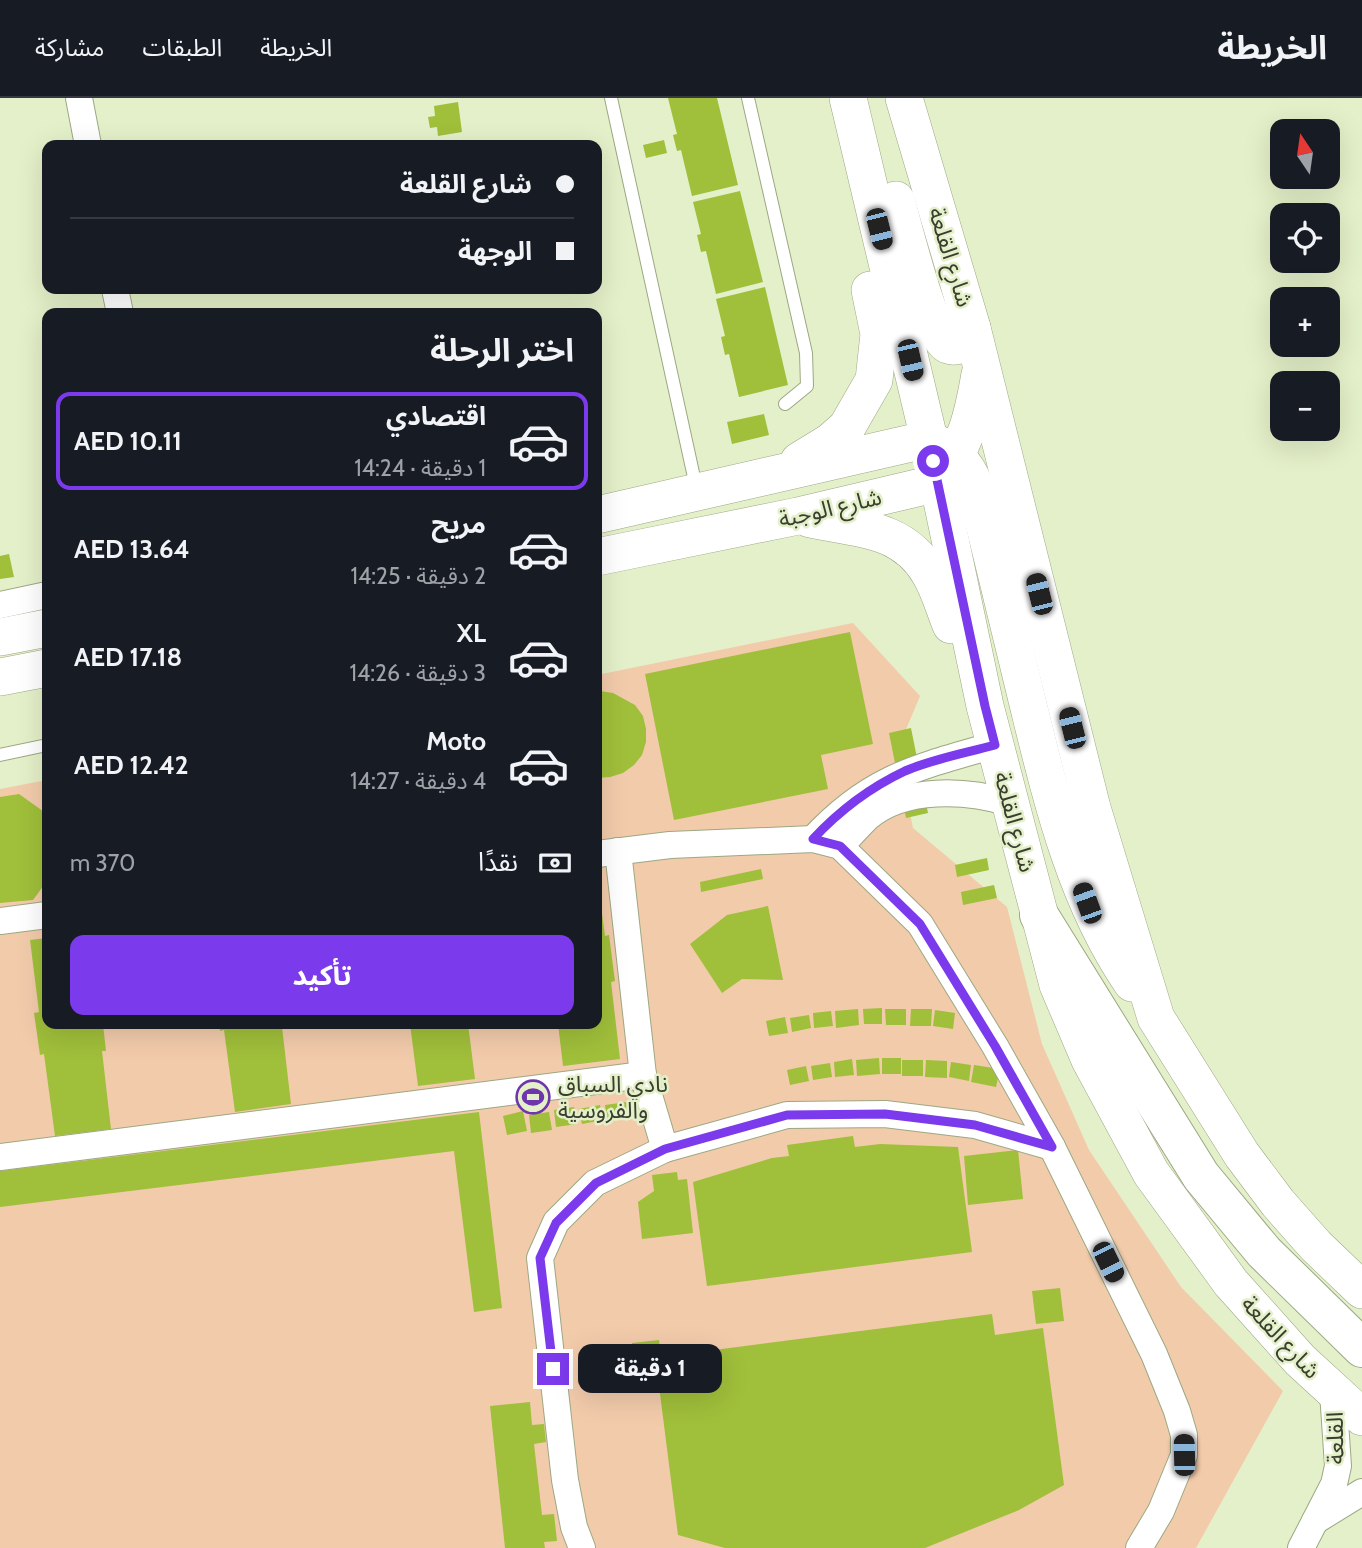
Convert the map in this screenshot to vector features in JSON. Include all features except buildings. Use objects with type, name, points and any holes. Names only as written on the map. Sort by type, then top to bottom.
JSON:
[{"type":"highway","points":[[1040,915],[1202,1176],[1264,1252],[1362,1348]]},
{"type":"main road","points":[[778,474],[830,442],[847,427],[874,380],[879,334],[829,98]]},
{"type":"main road","name":"شارع القلعة","points":[[848,98],[941,459],[985,706],[1058,985],[1090,1060],[1151,1173],[1231,1283],[1300,1360],[1362,1417]]},
{"type":"main road","points":[[869,98],[926,304],[938,335],[947,344],[957,346],[963,343],[972,328]]},
{"type":"main road","name":"شارع القلعة","points":[[904,98],[972,328],[1092,808],[1156,1018],[1242,1155],[1316,1246],[1362,1290]]},
{"type":"main road","points":[[981,365],[972,418],[941,459],[968,469],[975,486],[1054,809],[1087,903],[1112,954],[1156,1018]]},
{"type":"main road","name":"شارع الوجبة","points":[[602,514],[778,474],[941,459]]},
{"type":"main road","name":"شارع الوجبة","points":[[602,556],[798,516],[941,459]]},
{"type":"main road","points":[[798,516],[883,533],[909,546],[930,574],[985,706]]},
{"type":"main road","points":[[0,637],[42,629]]},
{"type":"main road","points":[[0,677],[42,669]]},
{"type":"street","points":[[79,98],[87,140]]},
{"type":"street","points":[[0,605],[42,596]]},
{"type":"street","points":[[813,839],[832,818],[855,800],[907,770],[995,745]]},
{"type":"street","points":[[840,846],[869,817],[890,805],[914,797],[962,793],[987,796],[1010,803]]},
{"type":"street","points":[[665,1149],[643,1075],[608,853],[670,845],[813,839],[840,846],[920,924],[995,1046],[1052,1147],[1154,1354],[1177,1411],[1184,1435],[1184,1455],[1160,1511],[1139,1548]]},
{"type":"street","points":[[0,921],[42,916]]},
{"type":"street","points":[[0,1157],[643,1075]]},
{"type":"street","points":[[582,1548],[574,1527],[565,1480],[540,1258],[556,1223],[596,1183],[665,1149],[787,1115],[885,1114],[975,1125],[1052,1147]]},
{"type":"street","name":"القلعة","points":[[1301,1548],[1334,1484],[1338,1465],[1333,1392]]},
{"type":"street","name":"القلعة","points":[[1315,1521],[1362,1492]]},
{"type":"lane","points":[[611,98],[697,492]]},
{"type":"lane","points":[[748,98],[806,353],[807,386],[785,404]]},
{"type":"lane","points":[[0,755],[42,746]]},
{"type":"shaded area","name":"نادي السباق والفروسية","points":[[853,623],[920,696],[897,751],[913,828],[1007,907],[1042,1044],[1089,1150],[1181,1287],[1283,1391],[1196,1548],[0,1548],[0,789],[42,781],[42,1029],[602,1029],[602,674]]},
{"type":"place","name":"نادي السباق والفروسية","points":[[533,1097]]},
{"type":"route","points":[[553,1369],[540,1258],[556,1223],[596,1183],[665,1149],[787,1115],[885,1114],[975,1125],[1052,1147],[995,1046],[920,924],[840,846],[813,839],[832,818],[855,800],[907,770],[995,745],[933,461]]}]
